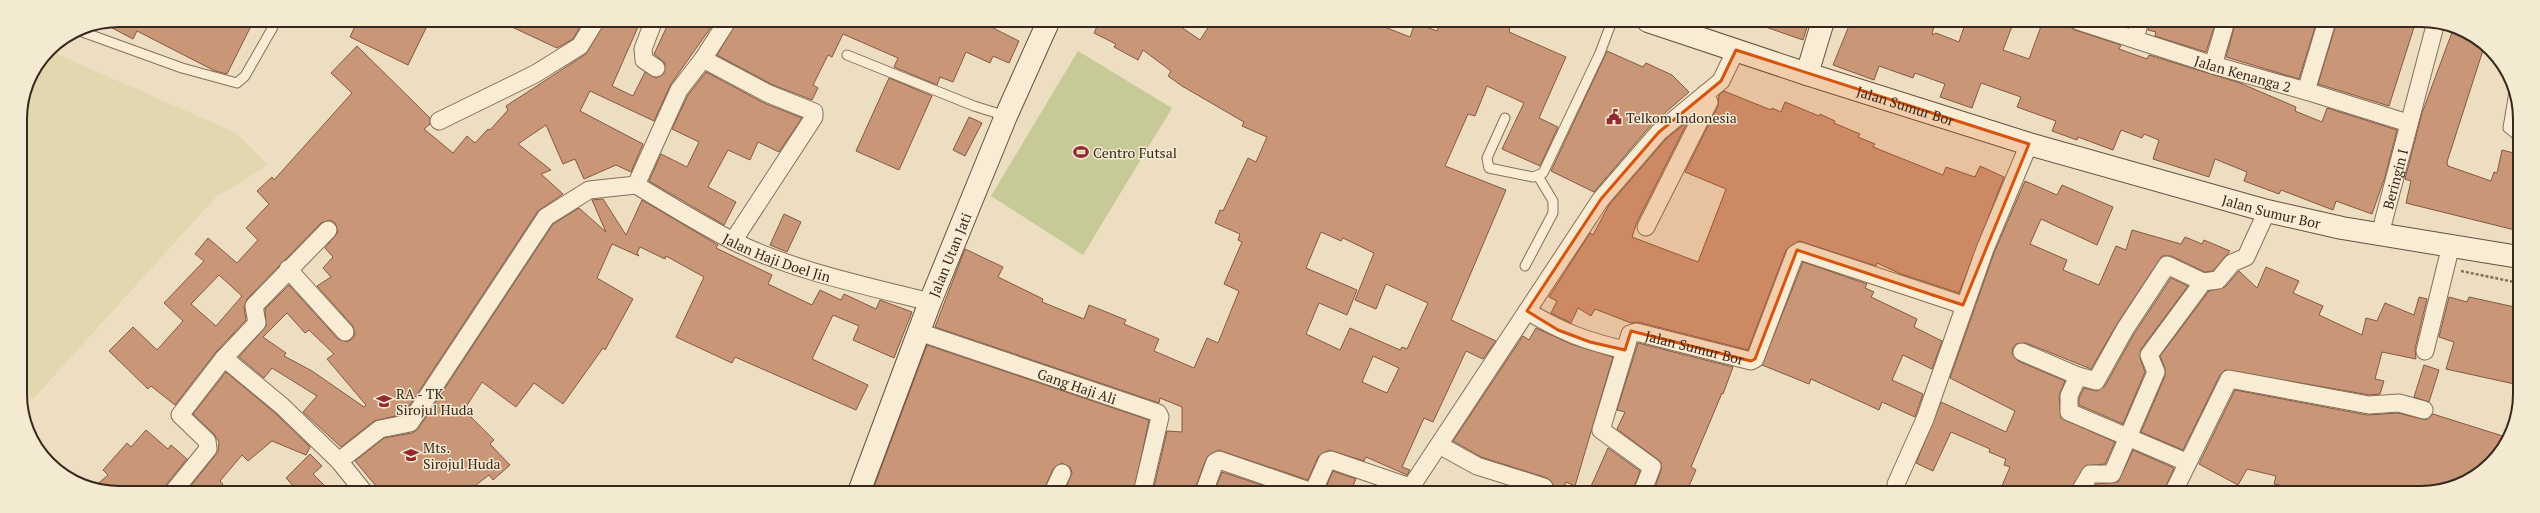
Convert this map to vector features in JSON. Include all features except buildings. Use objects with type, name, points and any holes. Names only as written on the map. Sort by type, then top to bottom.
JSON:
[{"type":"main road","name":"Jalan Utan Jati","points":[[861,486],[930,302],[1006,116],[1046,27]]},
{"type":"main road","name":"Jalan Sumur Bor","points":[[1662,27],[1733,57],[1807,74],[2028,148],[2265,215],[2513,256]]},
{"type":"main road","points":[[1807,74],[1821,27]]},
{"type":"street","points":[[439,121],[535,74],[580,46],[592,27]]},
{"type":"street","points":[[651,27],[643,49],[644,60],[656,68]]},
{"type":"street","points":[[340,461],[380,429],[410,423],[546,217],[589,190],[636,185],[679,90],[704,59],[724,27]]},
{"type":"street","name":"Jalan Kenanga 2","points":[[2098,27],[2135,38],[2212,65],[2306,91],[2408,123]]},
{"type":"street","points":[[2135,38],[2138,27]]},
{"type":"street","points":[[2212,65],[2224,27]]},
{"type":"street","points":[[2306,91],[2325,27]]},
{"type":"street","name":"Beringin I","points":[[2380,234],[2408,123],[2434,28]]},
{"type":"street","points":[[1412,486],[1601,200],[1659,132],[1722,81],[1733,57]]},
{"type":"street","points":[[704,59],[769,94],[814,112],[814,117],[797,145],[733,241]]},
{"type":"street","points":[[1646,227],[1708,102],[1705,94]]},
{"type":"street","points":[[1896,484],[1930,404],[1949,354],[1963,305],[2028,148]]},
{"type":"street","name":"Jalan Haji Doel Jin","points":[[636,185],[733,241],[817,272],[930,302]]},
{"type":"street","points":[[2022,352],[2078,376],[2096,381],[2125,329],[2167,265],[2202,282],[2218,280],[2232,264],[2246,258],[2265,215]]},
{"type":"street","points":[[178,486],[208,449],[207,441],[180,415],[224,358],[257,323],[254,306],[288,269],[328,230]]},
{"type":"street","points":[[2425,351],[2451,245]]},
{"type":"street","name":"Jalan Sumur Bor","points":[[1645,486],[1652,467],[1601,430],[1630,334],[1636,332],[1751,361],[1755,359],[1795,254],[1800,251],[1963,305]]},
{"type":"street","points":[[288,269],[345,332]]},
{"type":"street","points":[[2084,486],[2090,474],[2112,474],[2130,438],[2156,372],[2149,355],[2202,282]]},
{"type":"street","points":[[1528,311],[1558,330],[1590,342],[1625,350]]},
{"type":"street","name":"Gang Haji Ali","points":[[919,332],[1158,413],[1160,416],[1144,486]]},
{"type":"street","points":[[224,358],[282,406],[340,461],[359,486]]},
{"type":"street","points":[[2078,376],[2069,396],[2069,412],[2186,462]]},
{"type":"street","points":[[2176,486],[2186,462],[2229,379],[2369,405],[2399,403],[2424,410]]},
{"type":"street","points":[[1439,445],[1477,466],[1541,486]]},
{"type":"street","points":[[1206,486],[1215,462],[1219,460],[1295,486]]},
{"type":"street","points":[[1316,486],[1327,461],[1331,460],[1399,486]]},
{"type":"street","points":[[1056,486],[1062,473]]},
{"type":"lane","points":[[86,33],[182,68],[237,83],[245,76],[273,27]]},
{"type":"lane","points":[[1505,118],[1487,158],[1489,168],[1538,176],[1543,173],[1600,53],[1610,27]]},
{"type":"lane","points":[[847,55],[974,106],[1006,116]]},
{"type":"lane","points":[[2512,106],[2508,128],[2513,132]]},
{"type":"lane","points":[[1524,266],[1554,213],[1553,201],[1538,176]]},
{"type":"highlighted area","points":[[1736,50],[2029,144],[1963,305],[1797,250],[1755,359],[1751,361],[1631,331],[1625,350],[1590,342],[1558,330],[1527,311],[1601,199],[1659,132],[1721,81]]},
{"type":"shaded area","points":[[55,53],[236,133],[268,165],[216,197],[33,399],[27,392],[27,113],[30,95],[39,73]]},
{"type":"green space","name":"Centro Futsal","points":[[1078,51],[1172,108],[1083,255],[991,196]]},
{"type":"place","name":"Telkom Indonesia","points":[[1614,117]]},
{"type":"place","name":"Centro Futsal","points":[[1081,152]]},
{"type":"place","name":"RA - TK Sirojul Huda","points":[[384,401]]},
{"type":"place","name":"Mts. Sirojul Huda","points":[[411,455]]}]
